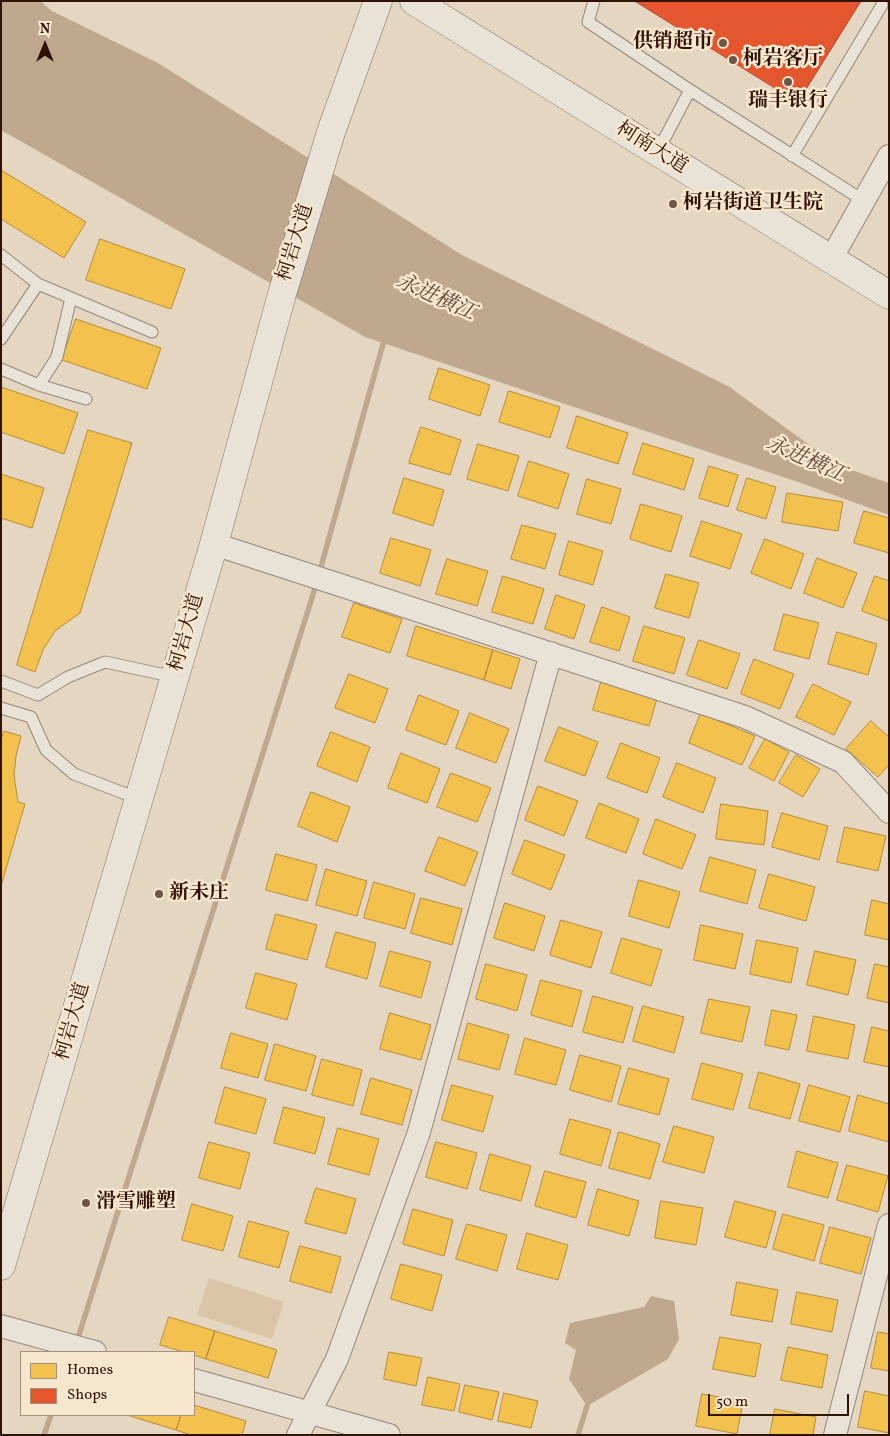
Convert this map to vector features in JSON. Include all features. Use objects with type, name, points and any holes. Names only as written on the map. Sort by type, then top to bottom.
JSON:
[{"type":"street","name":"柯岩大道","points":[[1,1266],[11,1199],[140,799],[214,544],[282,294],[331,132],[378,1]]},
{"type":"street","name":"柯南大道","points":[[414,1],[889,295]]},
{"type":"street","points":[[831,259],[889,156]]},
{"type":"street","points":[[214,544],[745,717],[843,762],[889,812]]},
{"type":"street","points":[[298,1435],[337,1359],[419,1132],[551,654]]},
{"type":"street","points":[[835,1435],[889,1226]]},
{"type":"street","points":[[1,1326],[92,1351]]},
{"type":"street","points":[[195,1380],[389,1435]]},
{"type":"lane","points":[[594,1],[588,22],[690,90],[864,201]]},
{"type":"lane","points":[[792,156],[882,5]]},
{"type":"lane","points":[[657,153],[690,90]]},
{"type":"lane","points":[[1,255],[38,284],[152,332]]},
{"type":"lane","points":[[1,339],[38,284]]},
{"type":"lane","points":[[39,386],[57,357],[71,298]]},
{"type":"lane","points":[[1,370],[39,386],[86,399]]},
{"type":"lane","points":[[1,681],[38,695],[68,677],[105,662],[175,677]]},
{"type":"lane","points":[[1,708],[31,717],[46,750],[74,774],[140,799]]},
{"type":"shaded area","points":[[209,1278],[284,1302],[272,1339],[197,1315]]},
{"type":"water","name":"永进横江","points":[[1,1],[40,1],[52,11],[158,63],[462,255],[728,386],[837,465],[889,483],[889,515],[798,482],[365,337],[1,130]]},
{"type":"water","points":[[651,1296],[674,1301],[679,1339],[668,1359],[587,1406],[569,1379],[576,1350],[565,1343],[570,1323],[644,1307]]},
{"type":"building: Homes","points":[[1,170],[86,222],[64,258],[1,219]]},
{"type":"building: Homes","points":[[100,239],[185,269],[171,309],[86,280]]},
{"type":"building: Homes","points":[[76,319],[161,348],[147,389],[62,360]]},
{"type":"building: Homes","points":[[439,368],[490,385],[480,416],[429,399]]},
{"type":"building: Homes","points":[[1,387],[78,413],[64,454],[1,432]]},
{"type":"building: Homes","points":[[509,391],[560,407],[550,438],[499,422]]},
{"type":"building: Homes","points":[[577,416],[628,433],[618,464],[567,448]]},
{"type":"building: Homes","points":[[421,427],[461,440],[450,475],[409,463]]},
{"type":"building: Homes","points":[[88,430],[132,443],[80,613],[55,631],[43,650],[35,672],[17,665]]},
{"type":"building: Homes","points":[[643,443],[694,459],[684,490],[633,474]]},
{"type":"building: Homes","points":[[478,444],[519,456],[508,491],[467,479]]},
{"type":"building: Homes","points":[[529,461],[569,474],[558,509],[518,496]]},
{"type":"building: Homes","points":[[709,466],[738,475],[728,507],[699,498]]},
{"type":"building: Homes","points":[[1,474],[44,488],[32,528],[1,518]]},
{"type":"building: Homes","points":[[404,478],[444,490],[433,526],[393,513]]},
{"type":"building: Homes","points":[[747,478],[776,487],[766,519],[737,510]]},
{"type":"building: Homes","points":[[587,479],[621,489],[611,524],[577,514]]},
{"type":"building: Homes","points":[[787,493],[843,502],[838,531],[782,522]]},
{"type":"building: Homes","points":[[641,504],[682,516],[671,552],[630,539]]},
{"type":"building: Homes","points":[[864,511],[889,518],[889,553],[854,543]]},
{"type":"building: Homes","points":[[702,521],[742,534],[730,569],[690,556]]},
{"type":"building: Homes","points":[[522,525],[556,534],[545,569],[511,559]]},
{"type":"building: Homes","points":[[391,538],[431,550],[420,586],[380,573]]},
{"type":"building: Homes","points":[[765,539],[804,554],[791,589],[751,573]]},
{"type":"building: Homes","points":[[569,541],[603,551],[593,585],[559,575]]},
{"type":"building: Homes","points":[[817,558],[857,573],[843,608],[804,593]]},
{"type":"building: Homes","points":[[447,559],[488,571],[477,606],[436,594]]},
{"type":"building: Homes","points":[[666,574],[699,583],[689,618],[655,608]]},
{"type":"building: Homes","points":[[503,576],[544,589],[533,624],[492,612]]},
{"type":"building: Homes","points":[[875,576],[889,581],[889,621],[862,611]]},
{"type":"building: Homes","points":[[556,595],[585,605],[574,639],[545,629]]},
{"type":"building: Homes","points":[[354,603],[402,619],[390,653],[342,637]]},
{"type":"building: Homes","points":[[602,607],[630,617],[619,651],[590,642]]},
{"type":"building: Homes","points":[[784,614],[819,623],[809,659],[774,650]]},
{"type":"building: Homes","points":[[416,626],[493,650],[484,680],[407,656]]},
{"type":"building: Homes","points":[[644,626],[685,638],[674,674],[633,661]]},
{"type":"building: Homes","points":[[837,632],[877,644],[868,675],[828,664]]},
{"type":"building: Homes","points":[[699,640],[740,654],[727,689],[687,675]]},
{"type":"building: Homes","points":[[493,650],[520,659],[511,689],[484,680]]},
{"type":"building: Homes","points":[[754,659],[794,674],[780,709],[741,694]]},
{"type":"building: Homes","points":[[349,674],[388,689],[375,723],[335,708]]},
{"type":"building: Homes","points":[[602,679],[658,695],[649,726],[593,710]]},
{"type":"building: Homes","points":[[813,684],[851,702],[834,735],[796,717]]},
{"type":"building: Homes","points":[[419,695],[459,711],[446,745],[406,730]]},
{"type":"building: Homes","points":[[470,713],[509,729],[496,763],[456,748]]},
{"type":"building: Homes","points":[[701,713],[755,736],[742,765],[689,743]]},
{"type":"building: Homes","points":[[871,721],[889,737],[889,765],[878,777],[846,749]]},
{"type":"building: Homes","points":[[559,727],[598,742],[585,776],[545,761]]},
{"type":"building: Homes","points":[[4,731],[21,736],[14,775],[18,802],[25,804],[1,886],[1,741]]},
{"type":"building: Homes","points":[[331,732],[370,747],[357,782],[317,766]]},
{"type":"building: Homes","points":[[765,739],[789,752],[774,781],[749,768]]},
{"type":"building: Homes","points":[[621,743],[660,758],[647,793],[607,778]]},
{"type":"building: Homes","points":[[401,753],[440,769],[427,803],[388,788]]},
{"type":"building: Homes","points":[[796,755],[820,769],[803,797],[779,783]]},
{"type":"building: Homes","points":[[677,763],[716,778],[703,813],[663,797]]},
{"type":"building: Homes","points":[[451,773],[491,788],[477,822],[437,807]]},
{"type":"building: Homes","points":[[538,786],[578,801],[564,836],[525,820]]},
{"type":"building: Homes","points":[[311,792],[350,807],[337,842],[298,826]]},
{"type":"building: Homes","points":[[599,803],[639,819],[626,853],[586,838]]},
{"type":"building: Homes","points":[[721,804],[768,811],[764,845],[716,839]]},
{"type":"building: Homes","points":[[782,813],[828,826],[819,860],[772,847]]},
{"type":"building: Homes","points":[[656,819],[696,835],[682,869],[643,854]]},
{"type":"building: Homes","points":[[845,827],[886,836],[878,871],[837,862]]},
{"type":"building: Homes","points":[[439,837],[478,852],[465,886],[425,871]]},
{"type":"building: Homes","points":[[525,840],[565,855],[551,890],[512,874]]},
{"type":"building: Homes","points":[[276,854],[317,865],[307,901],[266,890]]},
{"type":"building: Homes","points":[[710,857],[756,870],[747,904],[700,891]]},
{"type":"building: Homes","points":[[326,869],[367,881],[357,916],[316,905]]},
{"type":"building: Homes","points":[[769,874],[815,887],[806,921],[759,908]]},
{"type":"building: Homes","points":[[639,880],[680,892],[669,928],[629,916]]},
{"type":"building: Homes","points":[[374,882],[415,894],[405,929],[364,918]]},
{"type":"building: Homes","points":[[421,898],[462,909],[452,945],[411,933]]},
{"type":"building: Homes","points":[[872,900],[889,904],[889,940],[865,935]]},
{"type":"building: Homes","points":[[505,903],[545,916],[534,951],[494,938]]},
{"type":"building: Homes","points":[[276,914],[317,925],[307,960],[266,949]]},
{"type":"building: Homes","points":[[561,920],[602,932],[591,968],[550,955]]},
{"type":"building: Homes","points":[[701,925],[743,934],[735,969],[694,960]]},
{"type":"building: Homes","points":[[336,932],[376,943],[367,979],[326,967]]},
{"type":"building: Homes","points":[[622,938],[662,950],[651,986],[611,973]]},
{"type":"building: Homes","points":[[757,940],[798,948],[791,983],[750,974]]},
{"type":"building: Homes","points":[[390,951],[431,962],[421,998],[380,986]]},
{"type":"building: Homes","points":[[815,951],[856,960],[848,995],[807,985]]},
{"type":"building: Homes","points":[[486,964],[527,975],[517,1011],[476,999]]},
{"type":"building: Homes","points":[[875,964],[889,967],[889,1003],[867,998]]},
{"type":"building: Homes","points":[[256,973],[297,984],[287,1020],[246,1008]]},
{"type":"building: Homes","points":[[541,980],[582,991],[572,1027],[531,1015]]},
{"type":"building: Homes","points":[[593,996],[633,1007],[623,1043],[583,1032]]},
{"type":"building: Homes","points":[[709,999],[750,1007],[742,1042],[701,1033]]},
{"type":"building: Homes","points":[[643,1006],[684,1017],[674,1053],[633,1041]]},
{"type":"building: Homes","points":[[772,1010],[797,1015],[789,1050],[765,1045]]},
{"type":"building: Homes","points":[[390,1013],[431,1025],[421,1060],[380,1049]]},
{"type":"building: Homes","points":[[814,1016],[855,1025],[848,1059],[807,1051]]},
{"type":"building: Homes","points":[[468,1023],[509,1035],[499,1070],[458,1059]]},
{"type":"building: Homes","points":[[872,1027],[889,1031],[889,1067],[864,1062]]},
{"type":"building: Homes","points":[[231,1033],[268,1044],[258,1078],[221,1068]]},
{"type":"building: Homes","points":[[525,1038],[566,1050],[556,1085],[515,1074]]},
{"type":"building: Homes","points":[[275,1044],[316,1056],[306,1091],[265,1080]]},
{"type":"building: Homes","points":[[580,1055],[621,1066],[611,1102],[570,1090]]},
{"type":"building: Homes","points":[[322,1059],[362,1070],[353,1106],[312,1095]]},
{"type":"building: Homes","points":[[702,1063],[743,1074],[733,1110],[692,1099]]},
{"type":"building: Homes","points":[[629,1068],[669,1079],[659,1115],[618,1104]]},
{"type":"building: Homes","points":[[759,1072],[800,1084],[790,1119],[749,1108]]},
{"type":"building: Homes","points":[[371,1078],[412,1090],[402,1125],[361,1114]]},
{"type":"building: Homes","points":[[452,1085],[493,1096],[483,1132],[442,1120]]},
{"type":"building: Homes","points":[[809,1085],[850,1097],[840,1132],[799,1121]]},
{"type":"building: Homes","points":[[225,1087],[266,1099],[256,1134],[215,1123]]},
{"type":"building: Homes","points":[[858,1095],[889,1104],[889,1142],[849,1131]]},
{"type":"building: Homes","points":[[284,1107],[325,1118],[315,1154],[274,1143]]},
{"type":"building: Homes","points":[[570,1119],[611,1130],[601,1166],[560,1154]]},
{"type":"building: Homes","points":[[674,1126],[714,1137],[704,1173],[663,1162]]},
{"type":"building: Homes","points":[[338,1128],[379,1139],[369,1175],[328,1164]]},
{"type":"building: Homes","points":[[619,1132],[660,1144],[650,1179],[609,1168]]},
{"type":"building: Homes","points":[[209,1142],[250,1153],[240,1189],[199,1178]]},
{"type":"building: Homes","points":[[436,1142],[477,1153],[467,1189],[426,1177]]},
{"type":"building: Homes","points":[[797,1151],[838,1163],[828,1198],[788,1187]]},
{"type":"building: Homes","points":[[490,1154],[531,1166],[521,1201],[480,1190]]},
{"type":"building: Homes","points":[[847,1165],[888,1176],[878,1212],[837,1200]]},
{"type":"building: Homes","points":[[545,1171],[586,1182],[576,1218],[535,1206]]},
{"type":"building: Homes","points":[[316,1188],[356,1199],[346,1234],[305,1223]]},
{"type":"building: Homes","points":[[598,1189],[639,1201],[629,1236],[588,1225]]},
{"type":"building: Homes","points":[[661,1201],[703,1208],[696,1245],[655,1238]]},
{"type":"building: Homes","points":[[735,1201],[776,1212],[766,1248],[725,1237]]},
{"type":"building: Homes","points":[[192,1204],[233,1216],[223,1251],[182,1240]]},
{"type":"building: Homes","points":[[413,1209],[453,1220],[444,1256],[403,1244]]},
{"type":"building: Homes","points":[[783,1214],[824,1225],[814,1261],[773,1249]]},
{"type":"building: Homes","points":[[249,1221],[289,1232],[279,1268],[239,1257]]},
{"type":"building: Homes","points":[[467,1224],[507,1235],[497,1271],[456,1259]]},
{"type":"building: Homes","points":[[830,1227],[871,1238],[861,1274],[820,1263]]},
{"type":"building: Homes","points":[[527,1233],[568,1245],[558,1280],[517,1269]]},
{"type":"building: Homes","points":[[300,1246],[341,1257],[331,1293],[290,1281]]},
{"type":"building: Homes","points":[[401,1264],[442,1275],[432,1311],[391,1299]]},
{"type":"building: Homes","points":[[737,1282],[778,1290],[772,1322],[731,1315]]},
{"type":"building: Homes","points":[[797,1292],[838,1300],[832,1332],[791,1324]]},
{"type":"building: Homes","points":[[169,1317],[215,1331],[206,1359],[195,1355],[195,1351],[181,1351],[160,1345]]},
{"type":"building: Homes","points":[[215,1331],[277,1350],[268,1378],[206,1359]]},
{"type":"building: Homes","points":[[878,1332],[889,1334],[889,1371],[871,1368]]},
{"type":"building: Homes","points":[[720,1337],[761,1344],[755,1377],[713,1369]]},
{"type":"building: Homes","points":[[788,1347],[828,1355],[822,1388],[781,1380]]},
{"type":"building: Homes","points":[[389,1352],[422,1358],[416,1386],[384,1379]]},
{"type":"building: Homes","points":[[428,1377],[460,1384],[454,1411],[422,1405]]},
{"type":"building: Homes","points":[[465,1385],[499,1392],[492,1420],[459,1412]]},
{"type":"building: Homes","points":[[865,1391],[889,1396],[889,1433],[858,1427]]},
{"type":"building: Homes","points":[[504,1393],[538,1401],[531,1428],[498,1421]]},
{"type":"building: Homes","points":[[702,1394],[743,1401],[737,1434],[696,1426]]},
{"type":"building: Homes","points":[[195,1405],[246,1421],[242,1435],[191,1435],[176,1430],[181,1416],[195,1416]]},
{"type":"building: Homes","points":[[775,1409],[816,1417],[813,1435],[770,1435]]},
{"type":"building: Homes","points":[[130,1416],[181,1416],[176,1430]]},
{"type":"building: Shops","points":[[635,1],[861,1],[798,102]]},
{"type":"waterway","points":[[319,574],[385,337]]},
{"type":"waterway","points":[[77,1341],[317,582]]},
{"type":"waterway","points":[[578,1435],[587,1406]]},
{"type":"waterway","points":[[44,1435],[51,1416]]},
{"type":"place","name":"供销超市","points":[[723,43]]},
{"type":"place","name":"柯岩客厅","points":[[733,60]]},
{"type":"place","name":"瑞丰银行","points":[[788,82]]},
{"type":"place","name":"柯岩街道卫生院","points":[[673,204]]},
{"type":"place","name":"新未庄","points":[[159,894]]},
{"type":"place","name":"滑雪雕塑","points":[[86,1203]]}]
